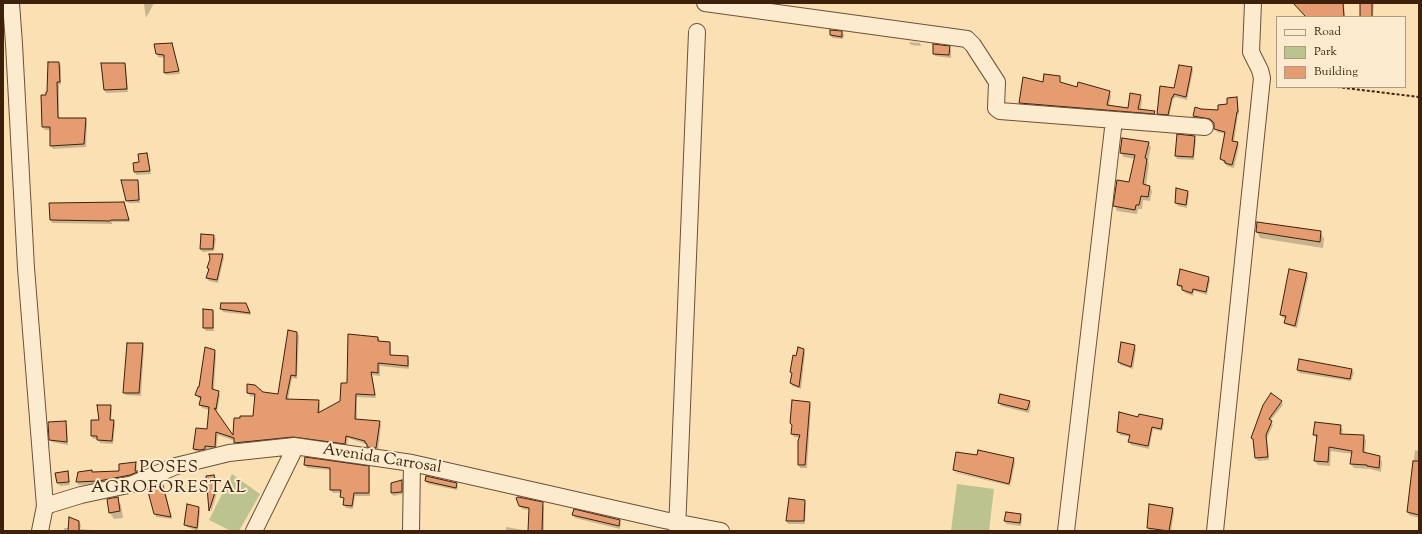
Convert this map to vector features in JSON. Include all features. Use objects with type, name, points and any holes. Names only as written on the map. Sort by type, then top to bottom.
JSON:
[{"type":"street","points":[[11,3],[26,268],[45,506],[40,531]]},
{"type":"street","points":[[705,3],[967,39],[973,45],[997,82],[996,108],[1000,112],[1205,127]]},
{"type":"street","points":[[1215,531],[1262,78],[1252,52],[1253,3]]},
{"type":"street","points":[[677,527],[697,32]]},
{"type":"street","points":[[1066,531],[1114,120]]},
{"type":"street","points":[[254,531],[292,454],[294,446]]},
{"type":"street","name":"Avenida Carrosal","points":[[45,506],[81,495],[133,484],[176,466],[229,453],[294,446],[412,462],[677,527],[721,531]]},
{"type":"street","points":[[411,531],[412,462]]},
{"type":"path","points":[[1345,88],[1419,97]]},
{"type":"green space","points":[[232,474],[260,494],[239,531],[231,531],[209,520]]},
{"type":"green space","points":[[957,484],[994,489],[989,531],[951,531]]},
{"type":"building","points":[[1293,3],[1343,3],[1344,16],[1305,16]]},
{"type":"building","points":[[1360,3],[1372,3],[1372,16],[1360,16]]},
{"type":"building","points":[[830,30],[842,31],[842,37],[830,35]]},
{"type":"building","points":[[172,43],[179,71],[164,73],[164,55],[156,54],[154,44]]},
{"type":"building","points":[[933,44],[950,46],[949,55],[933,54]]},
{"type":"building","points":[[48,62],[59,62],[60,82],[57,82],[58,118],[86,118],[84,144],[50,146],[50,127],[42,127],[41,95],[46,95],[47,92]]},
{"type":"building","points":[[101,63],[125,63],[127,89],[104,90]]},
{"type":"building","points":[[1179,65],[1192,67],[1186,97],[1174,94],[1168,115],[1157,114],[1160,86],[1174,88]]},
{"type":"building","points":[[1044,74],[1060,76],[1060,82],[1077,87],[1078,82],[1110,91],[1107,105],[1128,108],[1130,93],[1141,95],[1138,109],[1155,111],[1154,114],[1019,103],[1023,77],[1043,82]]},
{"type":"building","points":[[1237,97],[1238,112],[1232,141],[1238,142],[1232,165],[1225,163],[1225,161],[1220,159],[1225,132],[1214,129],[1214,123],[1210,119],[1193,116],[1195,107],[1201,109],[1218,110],[1218,105],[1227,104],[1227,98]]},
{"type":"building","points":[[1177,134],[1195,136],[1193,157],[1175,156]]},
{"type":"building","points":[[1122,138],[1149,142],[1145,158],[1147,159],[1143,184],[1150,186],[1148,197],[1141,196],[1139,205],[1136,205],[1135,210],[1113,206],[1117,180],[1129,182],[1135,155],[1120,153]]},
{"type":"building","points":[[147,153],[150,171],[134,172],[133,163],[139,162],[138,154]]},
{"type":"building","points":[[121,180],[138,180],[139,200],[126,201]]},
{"type":"building","points":[[1176,188],[1188,191],[1186,205],[1175,203]]},
{"type":"building","points":[[124,202],[129,220],[50,220],[49,203]]},
{"type":"building","points":[[1257,222],[1321,231],[1320,242],[1256,232]]},
{"type":"building","points":[[201,234],[214,235],[213,249],[200,249]]},
{"type":"building","points":[[209,254],[223,254],[217,280],[206,278],[209,269],[207,268],[210,259]]},
{"type":"building","points":[[1180,269],[1209,277],[1206,292],[1193,289],[1192,293],[1182,290],[1182,286],[1177,285]]},
{"type":"building","points":[[1289,269],[1307,273],[1295,326],[1284,323],[1286,316],[1280,315]]},
{"type":"building","points":[[221,303],[246,303],[250,313],[220,309]]},
{"type":"building","points":[[203,309],[213,310],[213,328],[203,328]]},
{"type":"building","points":[[288,330],[297,332],[296,376],[291,375],[286,399],[319,400],[318,413],[340,401],[341,383],[347,383],[348,334],[378,337],[378,341],[390,342],[390,355],[408,356],[408,366],[378,363],[378,373],[371,372],[375,395],[356,394],[355,419],[380,421],[376,448],[367,447],[365,441],[346,436],[345,444],[293,437],[234,443],[234,438],[216,432],[215,447],[205,446],[205,449],[193,449],[196,428],[207,429],[209,407],[199,405],[201,397],[195,395],[199,387],[205,347],[215,350],[212,389],[219,391],[216,409],[214,408],[233,435],[234,418],[240,418],[240,416],[253,416],[255,394],[247,393],[247,384],[255,385],[263,392],[278,394]]},
{"type":"building","points":[[1121,342],[1135,345],[1131,367],[1118,362]]},
{"type":"building","points":[[127,343],[143,343],[139,393],[123,393]]},
{"type":"building","points":[[798,347],[804,349],[799,387],[790,383],[793,355],[796,356]]},
{"type":"building","points":[[1299,359],[1352,369],[1350,379],[1297,370]]},
{"type":"building","points":[[1271,393],[1282,401],[1269,419],[1272,421],[1266,435],[1268,457],[1255,458],[1253,439],[1251,438],[1263,405]]},
{"type":"building","points":[[1000,394],[1030,401],[1027,410],[998,403]]},
{"type":"building","points":[[792,400],[810,402],[805,465],[798,465],[798,441],[800,435],[791,434],[792,425],[790,423]]},
{"type":"building","points":[[97,405],[111,405],[110,420],[114,420],[112,441],[97,440],[97,436],[91,436],[91,420],[99,420]]},
{"type":"building","points":[[1119,412],[1138,417],[1139,414],[1163,419],[1161,429],[1152,427],[1148,446],[1128,442],[1130,435],[1117,432]]},
{"type":"building","points":[[66,421],[67,442],[49,440],[48,422]]},
{"type":"building","points":[[1315,422],[1341,425],[1340,434],[1364,435],[1363,452],[1380,456],[1379,468],[1367,465],[1350,464],[1352,451],[1329,447],[1328,462],[1314,461],[1317,435],[1313,435]]},
{"type":"building","points":[[978,450],[1014,458],[1009,484],[953,470],[956,452],[977,455]]},
{"type":"building","points":[[305,457],[369,466],[369,493],[354,493],[352,506],[343,505],[344,498],[340,497],[341,490],[330,490],[330,468],[304,465]]},
{"type":"building","points":[[1413,461],[1419,461],[1419,515],[1407,512]]},
{"type":"building","points":[[136,462],[135,471],[140,471],[130,475],[99,481],[76,482],[78,472],[92,470],[92,472],[119,471],[119,464]]},
{"type":"building","points":[[68,471],[69,482],[57,483],[55,473]]},
{"type":"building","points":[[214,475],[217,486],[209,511],[206,476]]},
{"type":"building","points":[[426,476],[457,483],[456,488],[425,481]]},
{"type":"building","points":[[402,480],[402,492],[391,493],[391,483]]},
{"type":"building","points":[[162,482],[171,517],[154,514],[147,488]]},
{"type":"building","points":[[118,497],[120,511],[109,513],[107,499]]},
{"type":"building","points":[[518,497],[543,502],[542,531],[528,531],[529,508],[519,506],[516,498]]},
{"type":"building","points":[[789,498],[805,500],[804,521],[786,521]]},
{"type":"building","points":[[187,504],[199,507],[197,528],[184,525]]},
{"type":"building","points":[[1149,504],[1173,508],[1169,531],[1147,528]]},
{"type":"building","points":[[574,509],[620,520],[619,526],[572,515]]},
{"type":"building","points":[[1006,512],[1021,514],[1020,523],[1004,521]]},
{"type":"building","points":[[69,517],[79,521],[79,531],[68,531]]},
{"type":"district","name":"POSES AGROFORESTAL","points":[[169,479]]}]
